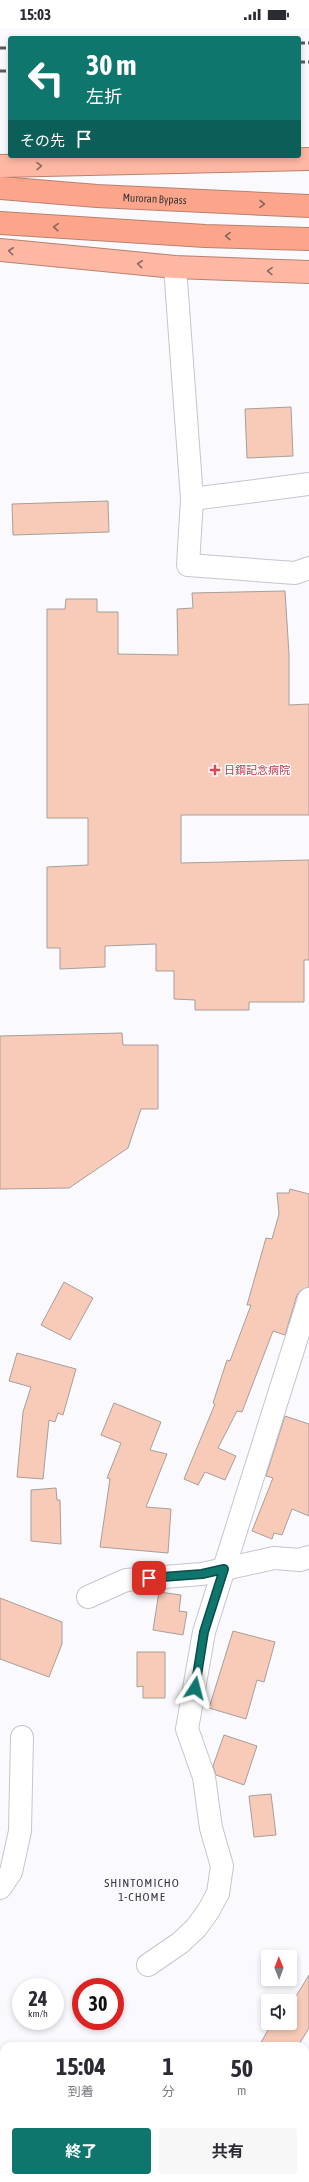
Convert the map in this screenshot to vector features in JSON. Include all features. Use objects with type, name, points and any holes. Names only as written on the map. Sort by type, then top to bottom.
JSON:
[{"type":"highway","points":[[0,166],[309,160]]},
{"type":"highway","name":"Muroran Bypass","points":[[0,188],[97,196],[309,206]]},
{"type":"highway","points":[[0,223],[95,230],[309,239]]},
{"type":"highway","points":[[0,250],[175,267],[309,272]]},
{"type":"street","points":[[175,267],[192,499],[188,565],[295,573],[309,568]]},
{"type":"street","points":[[192,499],[309,484]]},
{"type":"street","points":[[148,1966],[180,1943],[196,1928],[209,1910],[218,1893],[222,1866],[211,1828],[204,1777],[187,1729],[204,1632],[309,1299]]},
{"type":"street","points":[[88,1597],[126,1580],[202,1574],[274,1558],[300,1560],[309,1557]]},
{"type":"street","points":[[0,1888],[11,1872],[20,1831],[22,1737]]},
{"type":"building","points":[[291,407],[293,456],[247,458],[245,409]]},
{"type":"building","points":[[108,501],[109,532],[13,535],[12,504]]},
{"type":"building","points":[[285,591],[289,654],[289,705],[309,704],[309,815],[181,815],[181,863],[309,860],[309,960],[304,960],[304,1002],[249,1002],[249,1010],[195,1010],[195,1000],[174,999],[174,971],[156,971],[156,944],[105,946],[105,967],[60,969],[60,948],[47,948],[47,867],[88,865],[88,818],[47,818],[47,609],[65,609],[66,599],[97,599],[97,612],[118,612],[118,654],[178,655],[177,609],[193,608],[192,593]]},
{"type":"building","points":[[122,1033],[123,1045],[158,1045],[158,1109],[141,1109],[128,1148],[69,1188],[0,1189],[0,1036]]},
{"type":"building","points":[[290,1189],[309,1194],[309,1287],[301,1290],[297,1295],[285,1335],[273,1331],[242,1412],[237,1411],[218,1448],[236,1456],[225,1480],[205,1472],[198,1485],[184,1479],[215,1404],[213,1403],[227,1360],[230,1361],[251,1305],[247,1305],[266,1238],[272,1239],[279,1214],[277,1193],[289,1193]]},
{"type":"building","points":[[64,1282],[93,1298],[70,1340],[41,1325]]},
{"type":"building","points":[[17,1353],[76,1369],[63,1415],[58,1413],[55,1422],[49,1420],[43,1479],[17,1477],[23,1412],[31,1387],[9,1381]]},
{"type":"building","points":[[114,1403],[161,1422],[150,1450],[167,1454],[146,1507],[171,1509],[168,1553],[100,1547],[110,1479],[107,1478],[121,1443],[101,1435]]},
{"type":"building","points":[[285,1416],[309,1424],[309,1516],[292,1509],[282,1535],[274,1533],[272,1539],[252,1531],[273,1478],[266,1476]]},
{"type":"building","points":[[56,1488],[57,1500],[60,1500],[61,1544],[31,1541],[31,1490]]},
{"type":"building","points":[[159,1592],[181,1595],[179,1611],[187,1612],[183,1635],[153,1630]]},
{"type":"building","points":[[0,1598],[62,1622],[62,1644],[49,1677],[0,1659]]},
{"type":"building","points":[[233,1631],[275,1642],[264,1682],[257,1680],[246,1719],[209,1708]]},
{"type":"building","points":[[137,1652],[165,1652],[165,1698],[143,1698],[143,1686],[137,1687]]},
{"type":"building","points":[[224,1735],[257,1746],[244,1785],[216,1775],[213,1766]]},
{"type":"building","points":[[271,1794],[276,1835],[254,1837],[249,1796]]},
{"type":"building","points":[[309,1975],[309,2028],[300,2042],[261,2042],[268,2030],[297,2030],[297,1995]]},
{"type":"railway","points":[[301,43],[309,43]]},
{"type":"railway","points":[[0,48],[8,48]]},
{"type":"railway","points":[[301,62],[309,62]]},
{"type":"railway","points":[[0,71],[8,71]]},
{"type":"place","name":"日鋼記念病院","points":[[215,770]]},
{"type":"district","name":"SHINTOMICHO 1-CHOME","points":[[142,1890]]},
{"type":"route","points":[[149,1578],[202,1574],[224,1569],[204,1632],[195,1688]]}]
